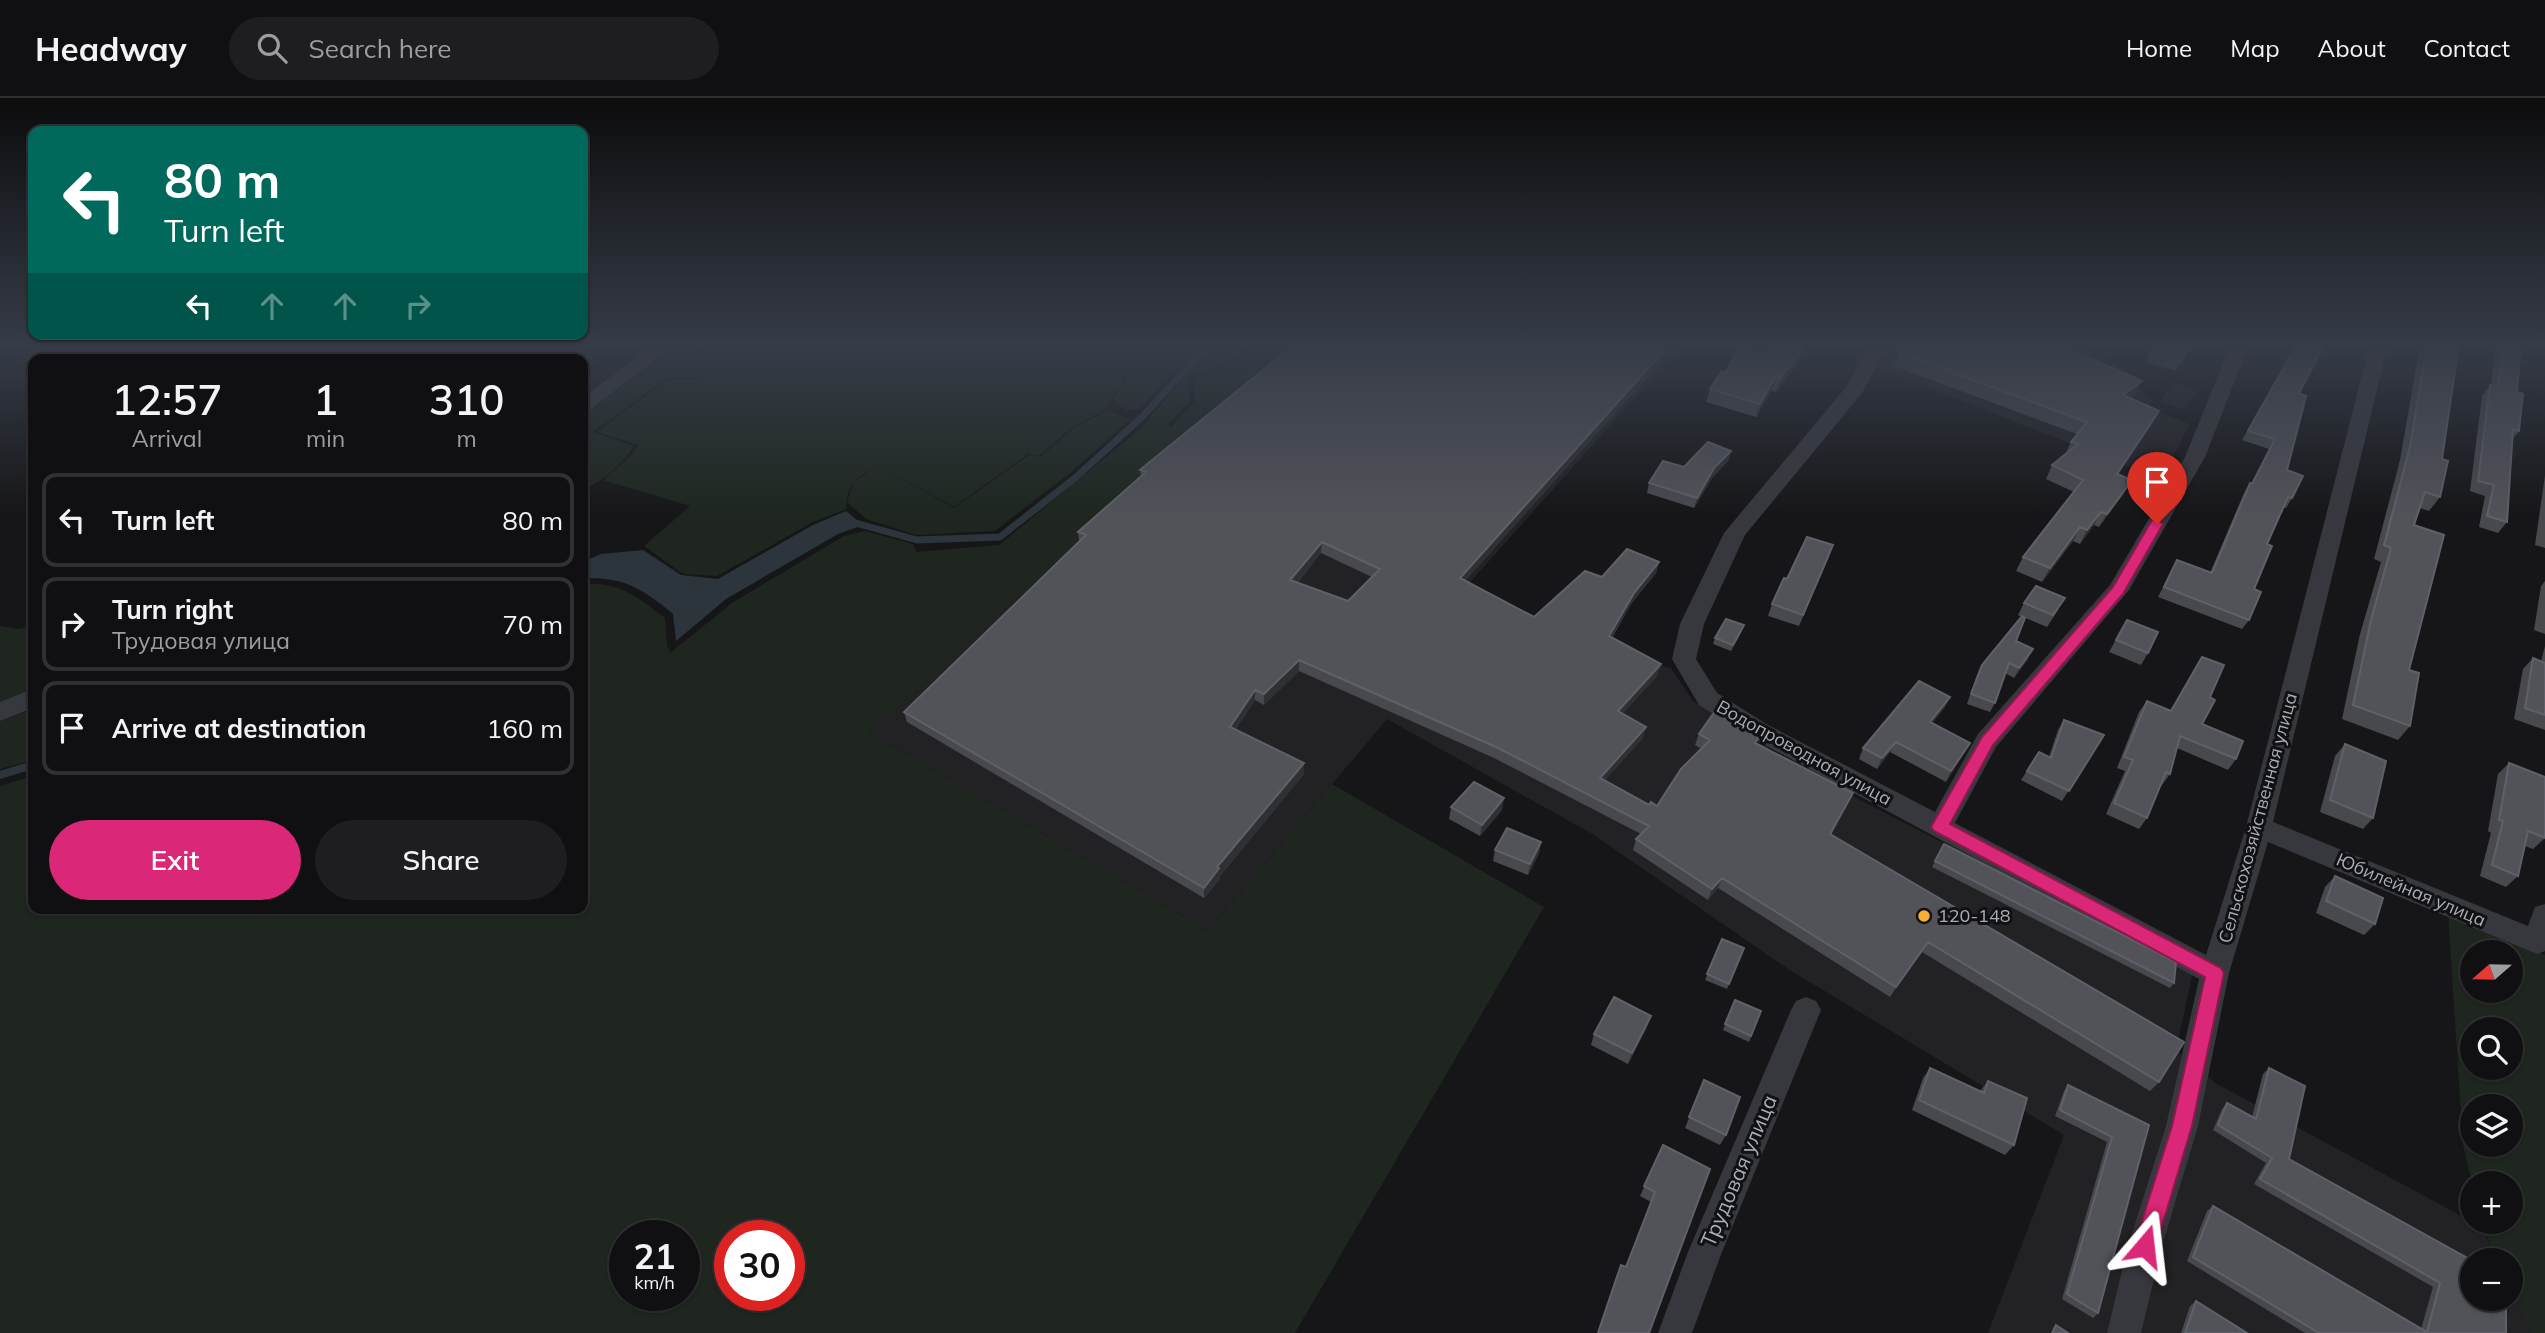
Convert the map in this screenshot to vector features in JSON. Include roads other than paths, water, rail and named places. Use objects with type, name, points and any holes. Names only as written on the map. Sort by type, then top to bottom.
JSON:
[{"type":"street","name":"Водопроводная улица","points":[[1844,402],[1735,533],[1692,624],[1684,659],[1708,699],[1759,731],[2215,973]]},
{"type":"street","points":[[1940,827],[1987,741],[2118,590],[2195,457],[2217,402]]},
{"type":"street","name":"Сельскохозяйственная улица","points":[[2124,1333],[2145,1246],[2182,1126],[2215,973],[2259,827],[2365,402]]},
{"type":"street","points":[[0,712],[28,700]]},
{"type":"street","name":"Юбилейная улица","points":[[2259,827],[2537,942],[2545,915]]},
{"type":"street","name":"Трудовая улица","points":[[1675,1333],[1704,1252],[1806,1010]]},
{"type":"waterway","points":[[852,522],[917,540],[1000,537],[1075,478],[1156,402]]},
{"type":"waterway","points":[[0,775],[28,767]]},
{"type":"place","name":"120-148","points":[[1924,916]]}]
